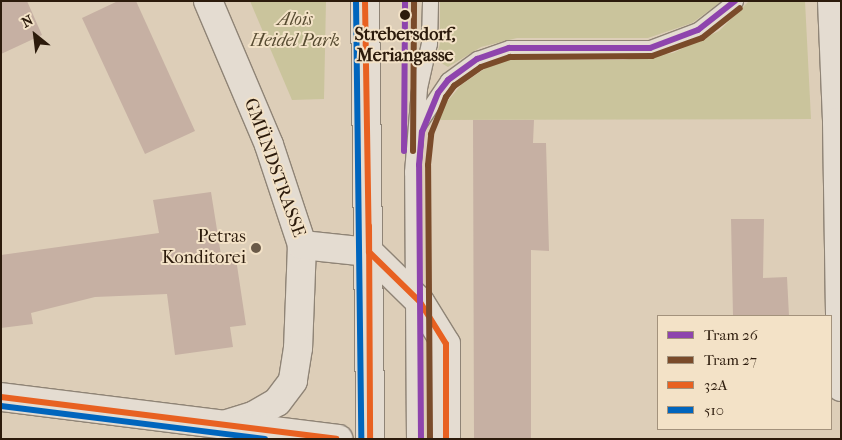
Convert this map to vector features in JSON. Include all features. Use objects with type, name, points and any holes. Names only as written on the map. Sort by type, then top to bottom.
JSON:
[{"type":"street","name":"GMÜNDSTRASSE","points":[[208,1],[269,145],[302,245],[298,348],[293,381],[277,402],[253,416],[227,424]]},
{"type":"street","points":[[365,1],[370,252],[370,439]]},
{"type":"street","points":[[832,1],[836,94],[841,386]]},
{"type":"street","points":[[302,245],[370,252],[413,295],[439,328],[446,344],[446,439]]},
{"type":"street","points":[[1,397],[338,439]]},
{"type":"lane","points":[[414,439],[412,172],[419,88],[429,43],[430,1]]},
{"type":"lane","points":[[416,130],[448,80],[477,59],[509,48],[650,48],[698,30],[735,1]]},
{"type":"green space","name":"Alois Heidel Park","points":[[250,1],[326,1],[324,99],[292,100]]},
{"type":"green space","points":[[440,1],[722,1],[692,23],[648,38],[517,38],[481,47],[448,67],[436,60],[440,43]]},
{"type":"green space","points":[[749,1],[805,1],[811,119],[439,120],[446,103],[461,85],[493,63],[515,59],[623,60],[673,53],[719,31]]},
{"type":"building","points":[[1,1],[27,1],[42,35],[1,54]]},
{"type":"building","points":[[118,1],[136,1],[195,131],[145,154],[82,18]]},
{"type":"building","points":[[473,120],[534,120],[533,143],[546,143],[549,251],[531,250],[531,439],[474,439]]},
{"type":"building","points":[[211,192],[221,255],[235,252],[246,325],[230,327],[233,347],[175,355],[167,294],[95,297],[31,313],[33,324],[1,328],[1,255],[159,233],[153,200]]},
{"type":"building","points":[[731,219],[764,219],[763,278],[787,277],[789,315],[733,315]]},
{"type":"tram line","name":"26","points":[[404,151],[405,1]]},
{"type":"tram line","name":"27","points":[[413,151],[414,1]]},
{"type":"tram line","name":"26","points":[[421,439],[419,165],[422,132],[438,93],[448,80],[477,59],[509,48],[650,48],[698,30],[735,1]]},
{"type":"tram line","name":"27","points":[[430,439],[428,165],[431,134],[446,97],[454,86],[481,67],[510,57],[652,56],[702,38],[740,8]]},
{"type":"transit line","name":"510","points":[[356,1],[361,439]]},
{"type":"transit line","name":"32A","points":[[365,1],[369,252],[420,302],[446,344],[446,439]]},
{"type":"transit line","name":"32A","points":[[369,226],[370,439]]},
{"type":"transit line","name":"32A","points":[[1,397],[336,439]]},
{"type":"transit line","name":"510","points":[[1,406],[265,439]]},
{"type":"place","name":"Strebersdorf, Meriangasse","points":[[405,15]]},
{"type":"place","name":"Petras Konditorei","points":[[256,248]]}]
